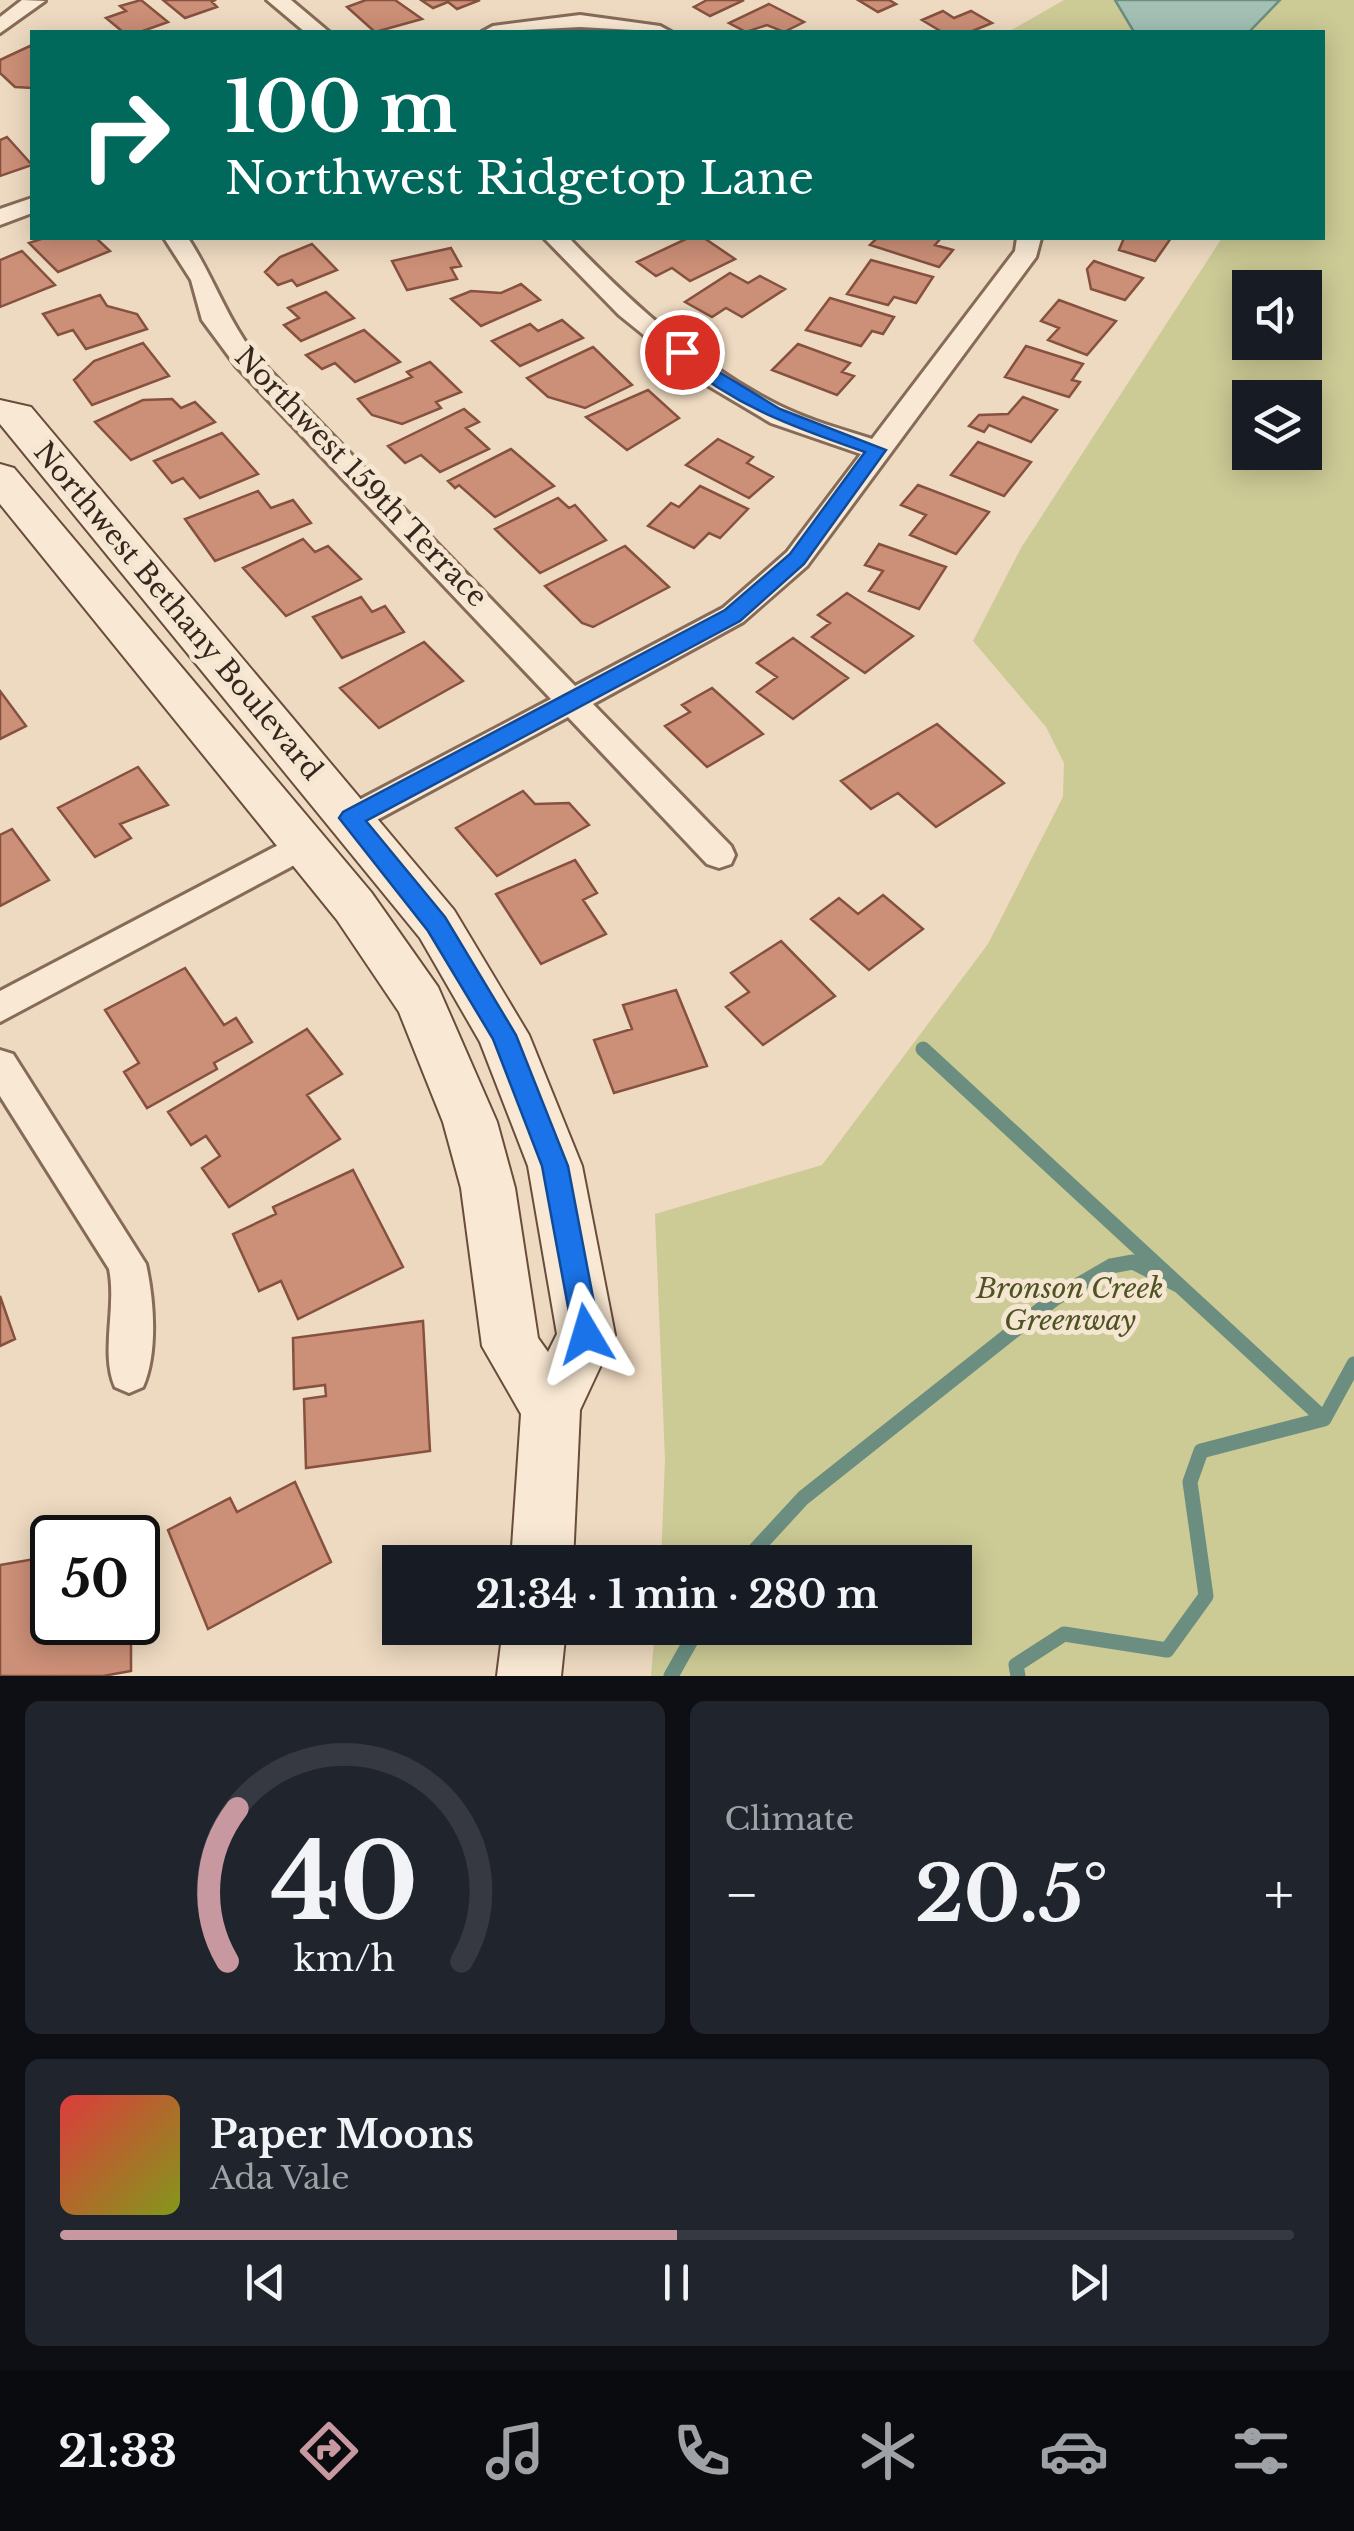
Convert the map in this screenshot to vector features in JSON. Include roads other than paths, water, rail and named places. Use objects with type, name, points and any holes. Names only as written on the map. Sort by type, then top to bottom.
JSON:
[{"type":"main road","name":"Northwest Bethany Boulevard","points":[[0,412],[16,416],[437,924],[472,977],[531,1098],[555,1166],[586,1334],[551,1408],[543,1545]]},
{"type":"main road","name":"Northwest Bethany Boulevard","points":[[0,478],[390,951],[446,1059],[488,1188],[511,1346],[551,1408]]},
{"type":"main road","points":[[529,1676],[532,1645]]},
{"type":"street","points":[[0,28],[31,0],[50,0]]},
{"type":"street","points":[[278,0],[316,30]]},
{"type":"street","points":[[623,24],[641,0]]},
{"type":"street","points":[[504,30],[534,24],[623,24],[651,30]]},
{"type":"street","points":[[0,218],[30,205]]},
{"type":"street","name":"Northwest 159th Terrace","points":[[177,240],[203,280],[215,320],[245,360],[574,699],[719,855]]},
{"type":"street","points":[[558,240],[580,264],[731,389],[773,414],[876,450]]},
{"type":"street","points":[[350,818],[732,616],[768,589],[797,559],[1027,252],[1030,240]]},
{"type":"street","points":[[0,1008],[305,844]]},
{"type":"street","points":[[0,1066],[127,1264],[133,1291],[130,1374]]},
{"type":"waterway","points":[[923,1049],[1180,1286]]},
{"type":"waterway","points":[[760,1545],[803,1498],[1054,1299],[1111,1266],[1133,1262],[1180,1286]]},
{"type":"waterway","points":[[1180,1286],[1324,1419]]},
{"type":"waterway","points":[[1324,1419],[1354,1364]]},
{"type":"waterway","points":[[1018,1676],[1016,1665],[1064,1634],[1167,1650],[1206,1596],[1190,1482],[1201,1451],[1324,1419]]},
{"type":"waterway","points":[[671,1676],[688,1645]]},
{"type":"park label","name":"Bronson Creek Greenway","points":[[1070,1304]]}]
